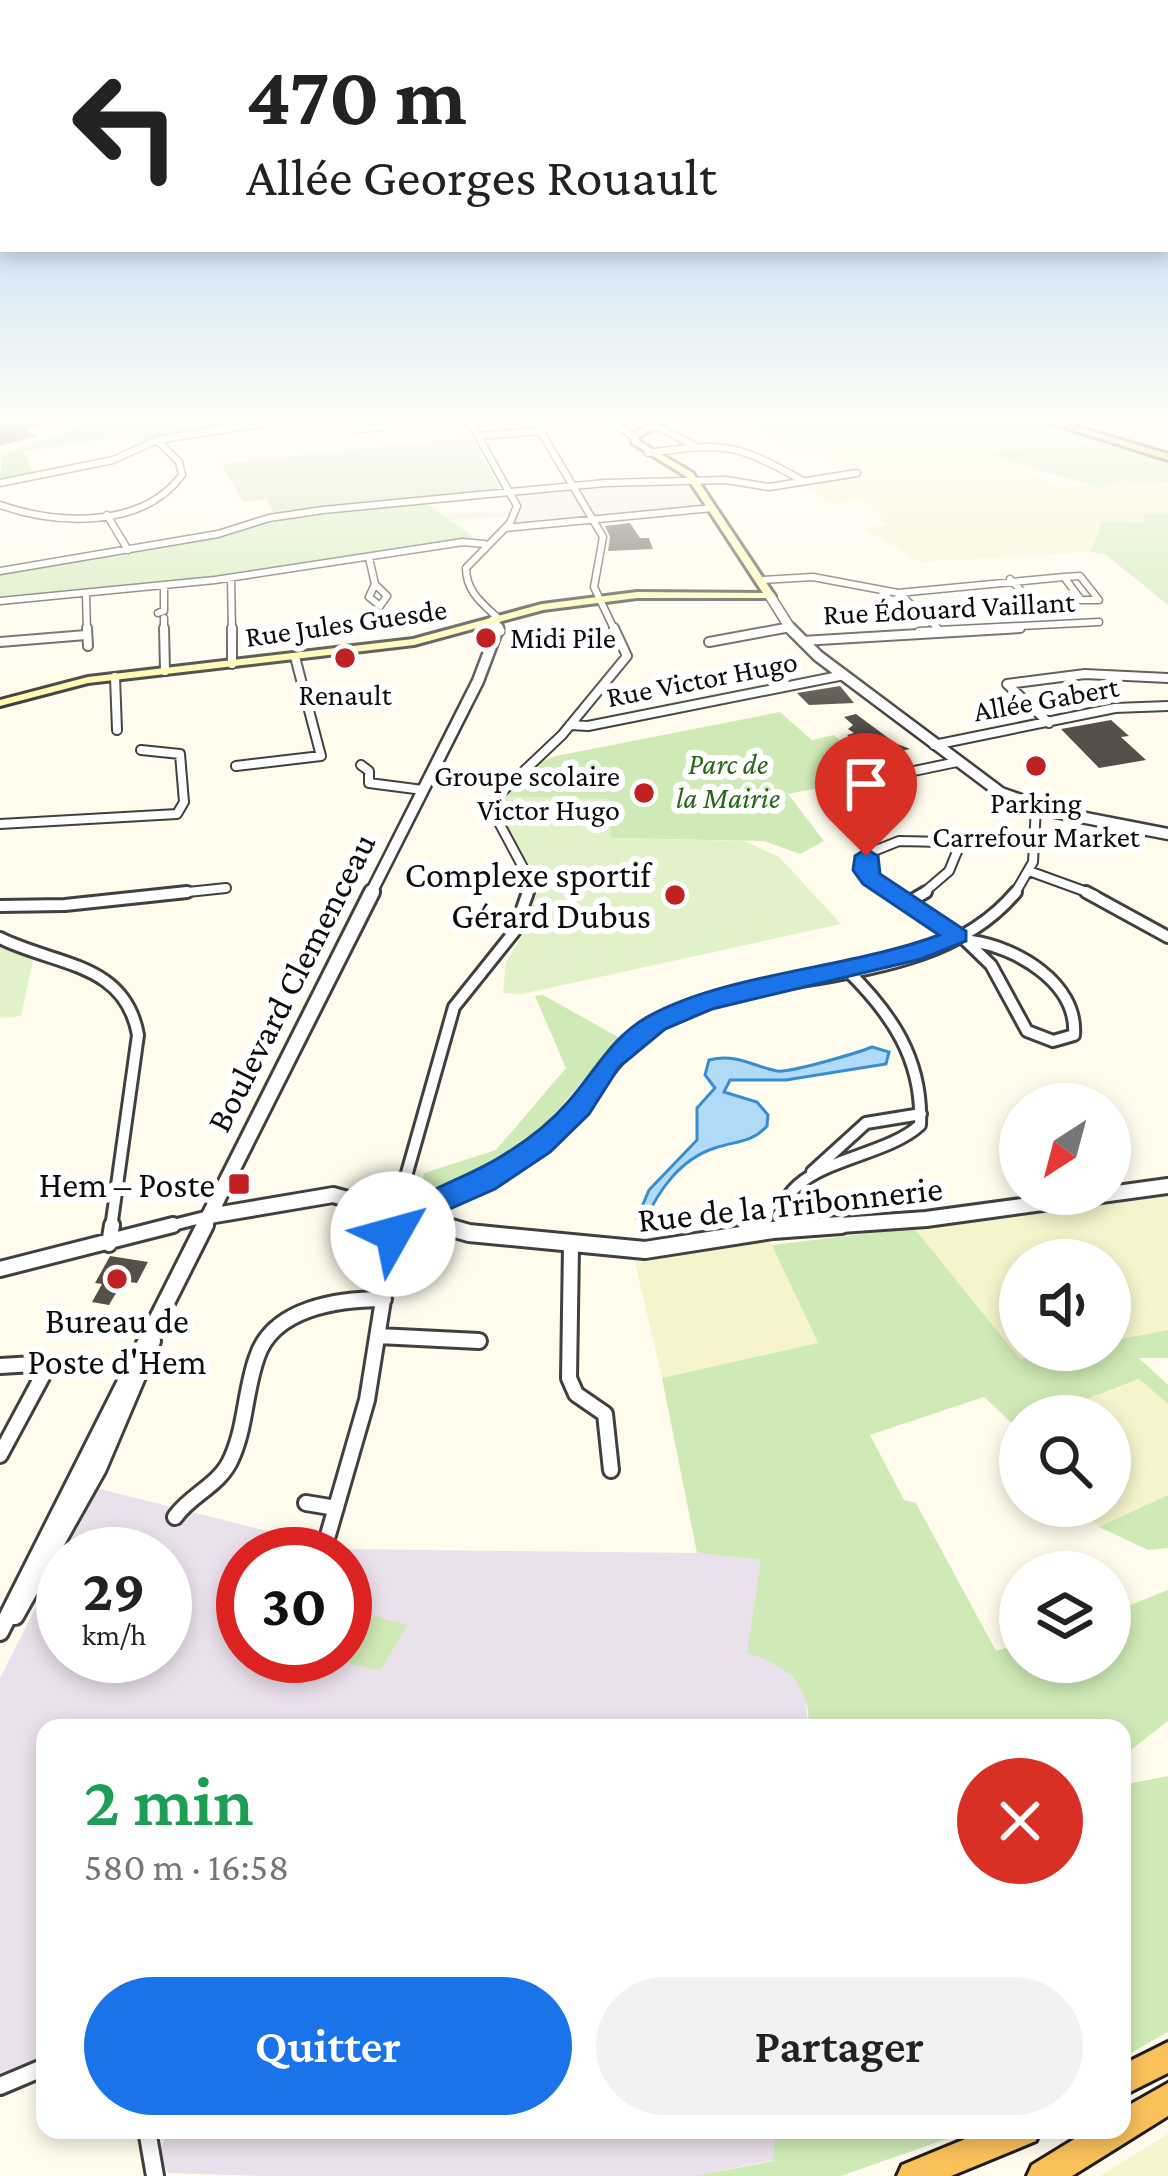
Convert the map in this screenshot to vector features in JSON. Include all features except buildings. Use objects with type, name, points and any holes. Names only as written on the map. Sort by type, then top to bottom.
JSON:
[{"type":"highway","points":[[1131,2076],[1168,2057]]},
{"type":"highway","points":[[1131,2122],[1168,2098]]},
{"type":"highway","points":[[913,2176],[1003,2139]]},
{"type":"highway","points":[[1043,2176],[1104,2139]]},
{"type":"main road","points":[[721,522],[770,596]]},
{"type":"main road","name":"Rue Jules Guesde","points":[[0,703],[69,683],[414,642],[498,619],[602,599],[770,596]]},
{"type":"street","points":[[111,522],[128,550]]},
{"type":"street","points":[[0,572],[229,532],[262,522]]},
{"type":"street","points":[[498,619],[474,598],[466,579],[469,561],[507,522]]},
{"type":"street","points":[[502,528],[567,522]]},
{"type":"street","points":[[330,1527],[365,1409],[403,1187],[456,1002],[514,932],[528,896],[526,873],[489,804],[570,725],[627,656],[594,587],[603,537],[594,522]]},
{"type":"street","points":[[0,602],[164,587],[463,542],[484,544]]},
{"type":"street","points":[[369,559],[375,584]]},
{"type":"street","points":[[762,580],[813,577],[898,593],[1010,579],[1080,576],[1099,600],[1081,600],[1064,577]]},
{"type":"street","points":[[231,578],[232,664]]},
{"type":"street","points":[[1010,579],[1032,602]]},
{"type":"street","points":[[164,587],[165,671]]},
{"type":"street","points":[[898,593],[937,627]]},
{"type":"street","points":[[86,595],[88,646]]},
{"type":"street","points":[[770,596],[802,641],[993,789],[1036,807],[1168,834]]},
{"type":"street","name":"Boulevard Clemenceau","points":[[0,1635],[37,1583],[91,1481],[130,1400],[160,1313],[478,681],[500,631],[498,619]]},
{"type":"street","name":"Rue Édouard Vaillant","points":[[802,641],[937,627],[1016,631],[1099,622]]},
{"type":"street","points":[[709,642],[790,627]]},
{"type":"street","points":[[0,642],[86,635]]},
{"type":"street","points":[[236,766],[321,756],[295,657]]},
{"type":"street","points":[[1049,723],[1008,683],[1081,674],[1167,672]]},
{"type":"street","name":"Rue Victor Hugo","points":[[570,725],[588,726],[844,676]]},
{"type":"street","points":[[115,677],[117,730]]},
{"type":"street","name":"Allée Gabert","points":[[934,745],[1115,708],[1168,706]]},
{"type":"street","points":[[0,824],[36,820],[78,824],[177,814],[184,802],[179,754],[141,750]]},
{"type":"street","points":[[842,800],[852,784],[957,762]]},
{"type":"street","points":[[361,765],[369,771],[369,783],[423,790]]},
{"type":"street","points":[[401,1214],[485,1181],[540,1145],[579,1107],[610,1061],[656,1023],[704,1003],[963,938],[1005,904],[1029,871],[1035,844],[1030,816],[1036,807]]},
{"type":"street","points":[[963,938],[1008,990],[1027,1031],[1053,1041],[1074,1035],[1077,1024],[1048,977],[1006,950],[963,938],[869,876],[864,866],[868,853],[893,842],[1035,844]]},
{"type":"street","points":[[907,903],[941,881],[957,860],[961,842]]},
{"type":"street","points":[[1029,871],[1108,900],[1168,937]]},
{"type":"street","points":[[0,906],[52,906],[226,888]]},
{"type":"street","points":[[0,938],[113,981],[134,1001],[139,1034],[109,1244]]},
{"type":"street","points":[[807,1177],[907,1140],[918,1130],[921,1114],[918,1077],[904,1040],[879,1001],[845,969]]},
{"type":"street","points":[[780,1229],[776,1219],[783,1197],[866,1124],[921,1114]]},
{"type":"street","name":"Rue de la Tribonnerie","points":[[209,1216],[316,1195],[348,1197],[455,1230],[571,1246],[655,1250],[780,1229],[926,1219],[1168,1186]]},
{"type":"street","points":[[0,1269],[209,1216]]},
{"type":"street","points":[[571,1246],[570,1383],[580,1397],[605,1414],[611,1470]]},
{"type":"street","points":[[175,1517],[184,1504],[213,1489],[230,1462],[245,1423],[257,1354],[274,1324],[309,1306],[384,1299]]},
{"type":"street","points":[[378,1336],[479,1340]]},
{"type":"street","points":[[0,1366],[34,1364],[43,1375],[0,1455]]},
{"type":"street","points":[[307,1502],[336,1508]]},
{"type":"street","points":[[0,2086],[36,2071]]},
{"type":"street","points":[[148,2139],[154,2176]]},
{"type":"shaded area","points":[[96,1488],[251,1527],[216,1527],[216,1683],[372,1683],[372,1549],[697,1553],[761,1560],[765,1658],[784,1668],[805,1692],[807,1719],[36,1719],[36,2061],[0,2075],[0,1678],[36,1607],[36,1683],[192,1683],[192,1527],[76,1527]]},
{"type":"shaded area","points":[[165,2139],[775,2139],[774,2160],[694,2176],[168,2173],[159,2154]]},
{"type":"green space","points":[[271,522],[452,522],[475,538],[213,577],[0,599],[0,574],[201,541]]},
{"type":"green space","points":[[884,522],[1102,522],[1091,552],[920,562],[864,528],[887,525]]},
{"type":"green space","points":[[1102,522],[1168,522],[1168,605],[1105,554],[1091,552]]},
{"type":"green space","name":"Parc de la Mairie","points":[[780,712],[812,740],[834,735],[865,762],[908,771],[788,794],[824,841],[800,854],[764,841],[610,838],[500,796],[534,765],[556,756]]},
{"type":"green space","name":"Complexe sportif Gérard Dubus","points":[[500,796],[610,799],[611,838],[745,841],[779,857],[841,924],[522,994],[503,993],[506,962],[525,931],[540,881],[492,809]]},
{"type":"green space","points":[[0,946],[33,960],[21,1016],[0,1018]]},
{"type":"green space","points":[[543,995],[620,1038],[529,1143],[471,1179],[419,1197],[424,1173],[496,1150],[566,1068],[535,996]]},
{"type":"green space","points":[[1168,1194],[1168,1330],[1131,1337],[1131,1239],[999,1239],[999,1333],[914,1228],[1011,1215],[1131,1215],[1131,1199]]},
{"type":"green space","points":[[914,1228],[999,1333],[999,1371],[1131,1371],[1131,1337],[1168,1330],[1168,1358],[1139,1358],[1168,1385],[1168,1404],[1139,1379],[1097,1395],[999,1395],[999,1411],[984,1397],[870,1435],[904,1500],[916,1503],[999,1650],[999,1683],[1131,1683],[1131,1605],[1168,1590],[1168,1721],[1131,1750],[1131,1719],[808,1719],[806,1700],[794,1678],[774,1663],[747,1653],[761,1560],[697,1553],[662,1378],[818,1343],[772,1245]]},
{"type":"green space","points":[[769,1238],[818,1343],[662,1378],[634,1258]]},
{"type":"green space","points":[[1140,1379],[1168,1404],[1168,1495],[1131,1512],[1131,1395],[1098,1395]]},
{"type":"green space","points":[[1168,1495],[1168,1548],[1148,1550],[1099,1527],[1131,1527],[1131,1512]]},
{"type":"green space","points":[[372,1616],[408,1625],[380,1671],[372,1669]]},
{"type":"green space","points":[[1168,1776],[1168,2032],[1131,2053],[1131,1783]]},
{"type":"green space","points":[[1168,2134],[1168,2176],[1100,2176]]},
{"type":"green space","points":[[775,2139],[946,2139],[841,2176],[694,2176],[773,2161]]},
{"type":"water","points":[[872,1047],[889,1052],[886,1064],[786,1080],[730,1080],[724,1092],[757,1102],[768,1115],[767,1126],[749,1139],[691,1160],[664,1187],[644,1222],[637,1219],[649,1190],[697,1140],[697,1108],[715,1088],[705,1075],[709,1060],[736,1059],[784,1071]]},
{"type":"place","name":"Midi Pile","points":[[486,638]]},
{"type":"place","name":"Renault","points":[[345,658]]},
{"type":"place","name":"Parking Carrefour Market","points":[[1036,766]]},
{"type":"place","name":"Groupe scolaire Victor Hugo","points":[[644,793]]},
{"type":"place","name":"Complexe sportif Gérard Dubus","points":[[675,895]]},
{"type":"place","name":"Hem – Poste","points":[[239,1184]]},
{"type":"place","name":"Bureau de Poste d'Hem","points":[[117,1279]]},
{"type":"route","points":[[393,1234],[413,1219],[405,1216],[485,1181],[540,1145],[579,1107],[610,1061],[656,1023],[704,1003],[913,953],[957,936],[872,879],[865,870],[866,856]]}]
